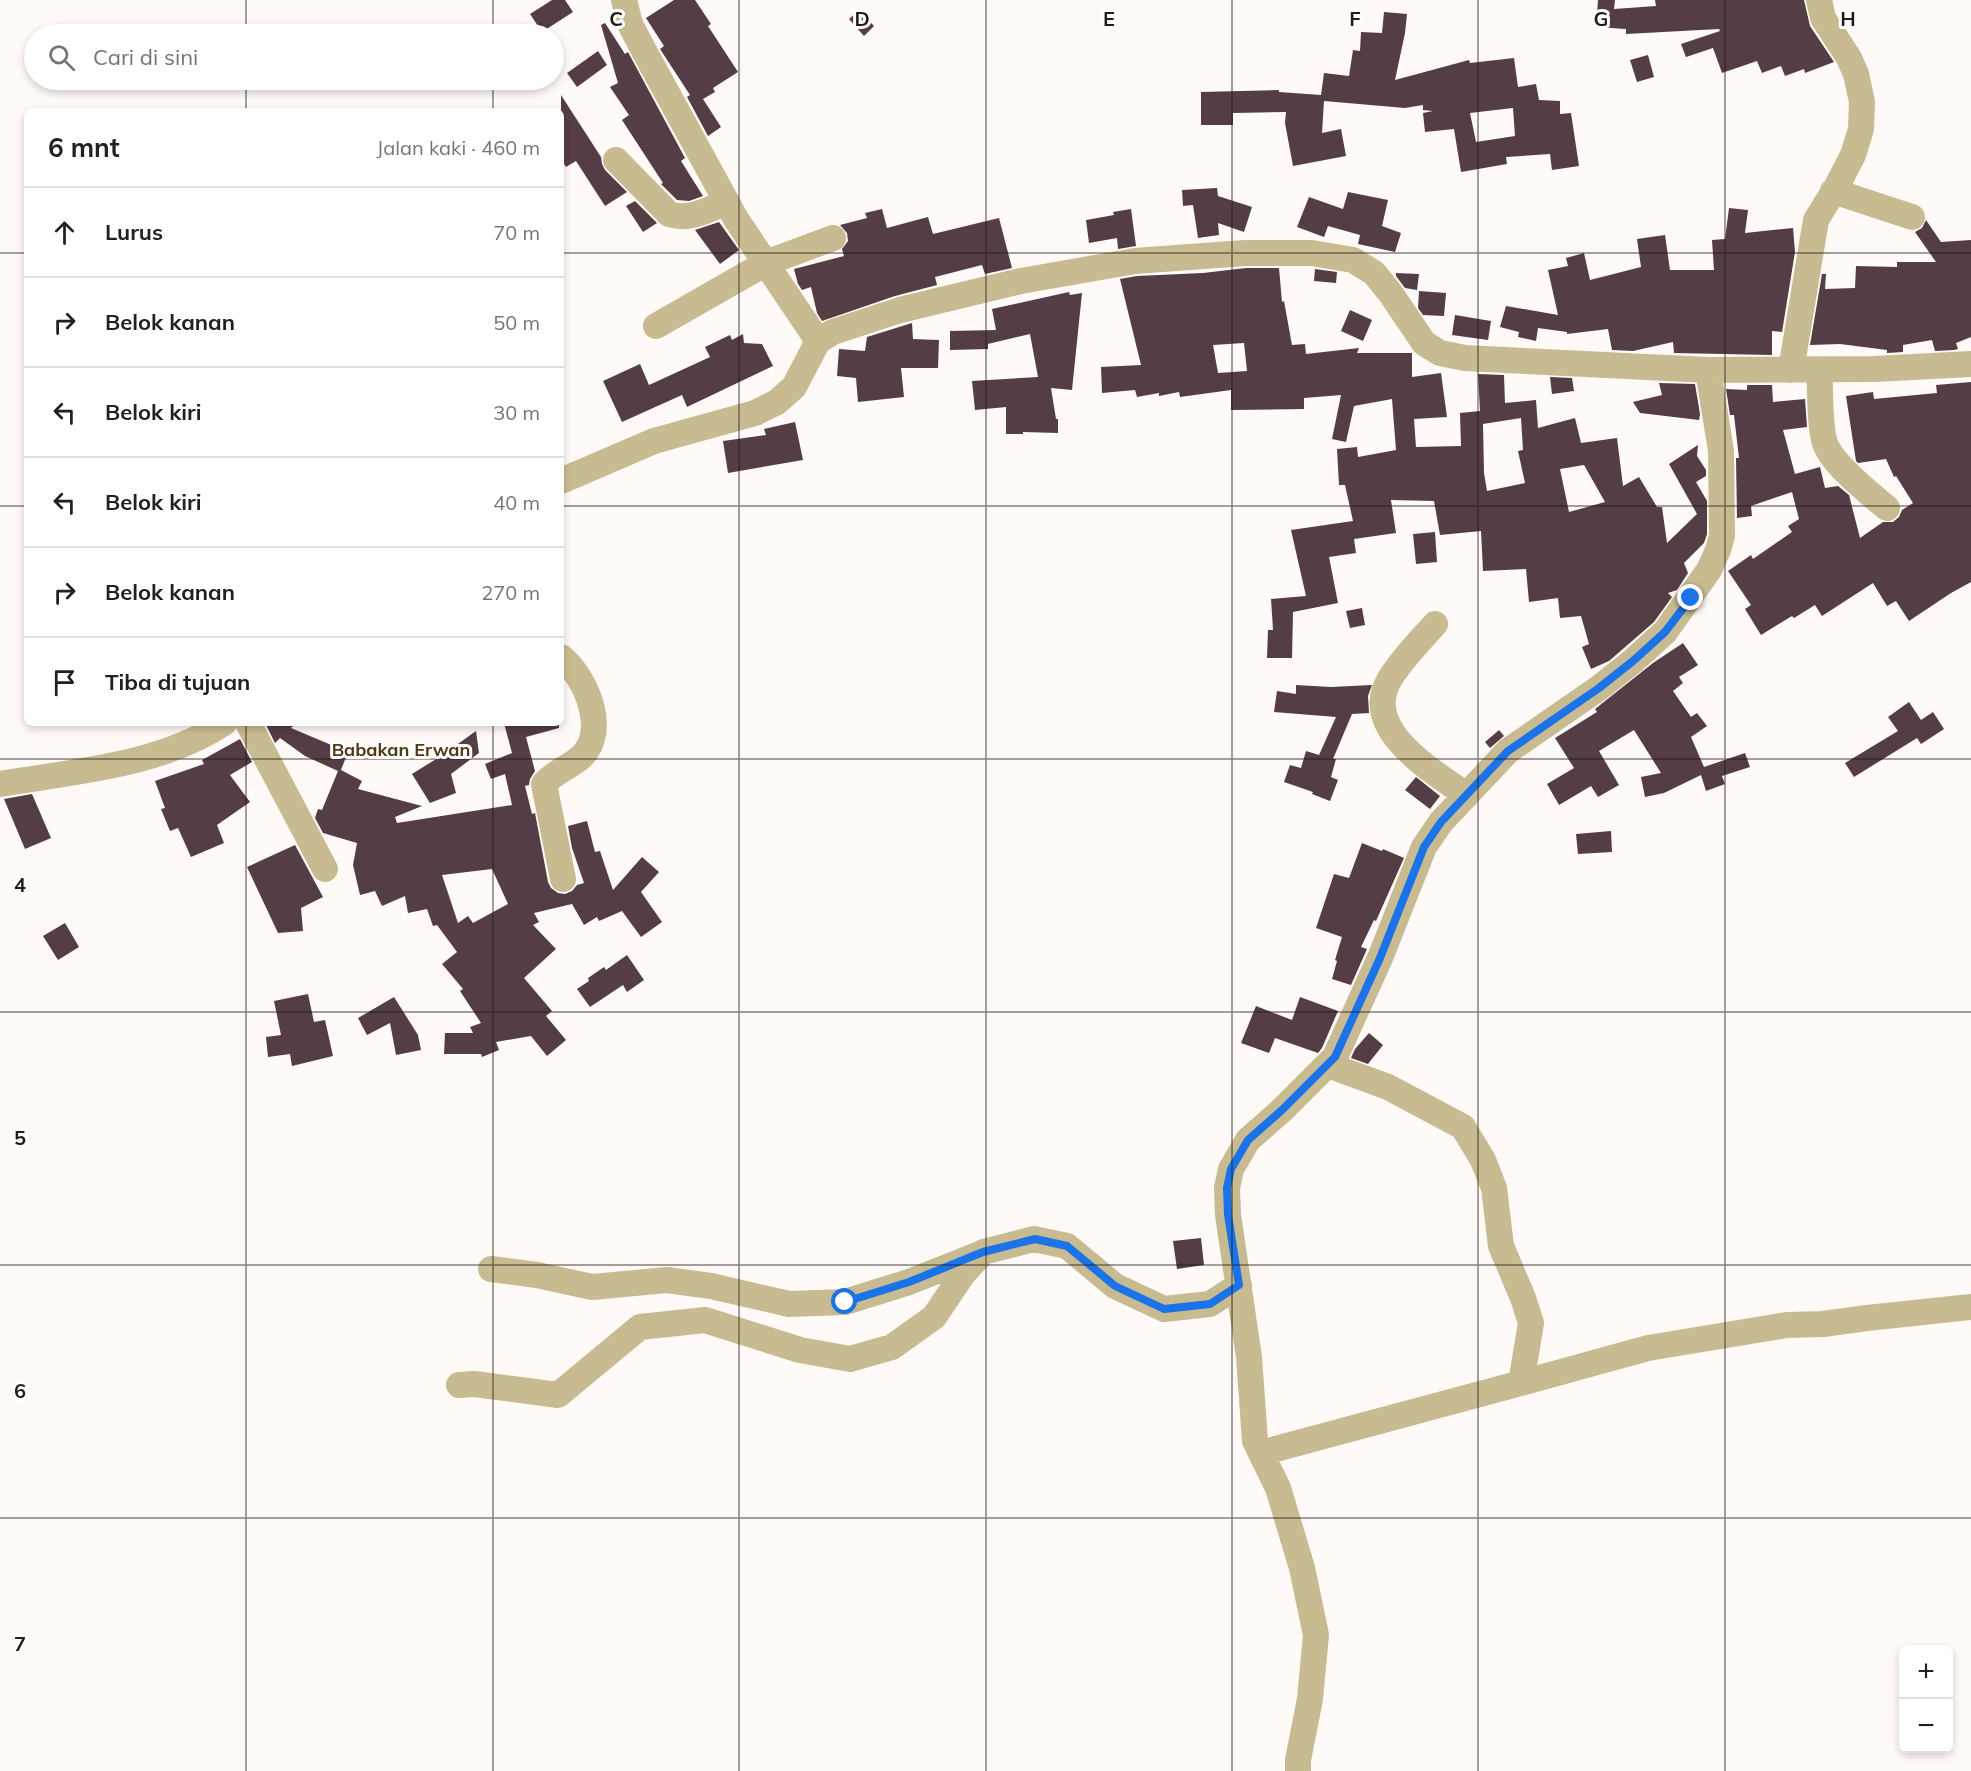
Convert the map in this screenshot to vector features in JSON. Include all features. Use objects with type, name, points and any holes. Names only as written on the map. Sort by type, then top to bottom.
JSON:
[{"type":"street","points":[[624,0],[630,24],[727,202],[818,341]]},
{"type":"street","points":[[1791,370],[1816,220],[1856,146],[1861,129],[1862,102],[1856,74],[1849,58],[1824,18],[1819,0]]},
{"type":"street","points":[[616,160],[669,214],[680,218],[692,216],[727,202]]},
{"type":"street","points":[[1833,191],[1912,217]]},
{"type":"street","points":[[656,326],[766,263],[833,238]]},
{"type":"street","points":[[564,480],[654,441],[755,413],[777,402],[794,387],[818,341],[833,332],[900,310],[1021,281],[1135,261],[1245,253],[1312,253],[1353,260],[1374,273],[1424,343],[1440,353],[1465,358],[1708,370],[1874,369],[1971,364]]},
{"type":"street","points":[[1298,1771],[1298,1760],[1311,1699],[1316,1635],[1302,1568],[1278,1488],[1255,1441],[1249,1357],[1228,1215],[1227,1188],[1231,1169],[1248,1140],[1335,1057],[1380,958],[1424,847],[1441,822],[1508,751],[1599,688],[1665,632],[1708,570],[1718,550],[1722,525],[1721,451],[1708,370]]},
{"type":"street","points":[[1819,370],[1825,443],[1841,467],[1859,486],[1887,508]]},
{"type":"street","points":[[1435,624],[1389,678],[1382,700],[1382,714],[1407,752],[1466,795]]},
{"type":"street","points":[[563,879],[544,784],[549,778],[581,757],[589,747],[593,714],[580,678],[564,659]]},
{"type":"street","points":[[0,784],[134,762],[219,726]]},
{"type":"street","points":[[250,726],[325,869]]},
{"type":"street","points":[[1328,1065],[1388,1086],[1463,1127],[1478,1151],[1494,1188],[1501,1246],[1531,1323],[1521,1383]]},
{"type":"street","points":[[491,1269],[537,1275],[592,1287],[667,1280],[711,1286],[789,1304],[845,1302],[909,1282],[983,1252],[1035,1239],[1067,1246],[1115,1286],[1164,1309],[1210,1304],[1239,1285]]},
{"type":"street","points":[[459,1385],[474,1384],[558,1395],[640,1327],[705,1320],[800,1350],[850,1359],[892,1347],[934,1317],[963,1274],[983,1252]]},
{"type":"street","points":[[1261,1453],[1648,1348],[1787,1325],[1823,1324],[1971,1307]]},
{"type":"building","points":[[552,0],[565,0],[573,12],[554,24],[537,24],[530,14]]},
{"type":"building","points":[[674,0],[695,0],[711,24],[708,26],[738,72],[713,88],[715,92],[703,99],[721,127],[708,136],[687,97],[690,95],[660,49],[664,46],[646,18]]},
{"type":"building","points":[[1598,0],[1615,0],[1614,9],[1656,6],[1655,0],[1804,0],[1810,26],[1834,62],[1805,73],[1804,69],[1785,76],[1781,66],[1762,73],[1757,61],[1722,73],[1713,48],[1686,57],[1681,44],[1720,31],[1719,29],[1626,34],[1626,29],[1596,27]]},
{"type":"building","points":[[859,10],[874,26],[864,36],[849,19]]},
{"type":"building","points":[[1384,12],[1407,14],[1395,80],[1469,60],[1470,63],[1514,58],[1518,87],[1536,84],[1539,100],[1560,101],[1560,114],[1571,113],[1579,166],[1552,170],[1550,154],[1506,157],[1507,164],[1461,172],[1454,129],[1425,132],[1423,113],[1433,111],[1423,110],[1423,105],[1405,108],[1324,101],[1322,133],[1341,129],[1346,156],[1293,166],[1285,123],[1286,112],[1233,113],[1233,125],[1201,125],[1201,92],[1279,90],[1279,92],[1321,95],[1324,73],[1349,76],[1353,50],[1360,51],[1361,32],[1382,33]],"holes":[[[1513,108],[1515,136],[1476,142],[1470,113]]]},
{"type":"building","points":[[605,23],[625,54],[628,52],[685,158],[681,161],[703,196],[689,201],[677,200],[661,184],[663,183],[622,120],[629,115],[610,87],[618,83],[601,25]]},
{"type":"building","points":[[598,51],[607,65],[577,87],[567,73]]},
{"type":"building","points":[[1648,55],[1654,77],[1637,82],[1630,60]]},
{"type":"building","points":[[561,95],[601,157],[605,170],[627,192],[605,206],[576,161],[566,167],[564,164],[564,108],[561,108]]},
{"type":"building","points":[[1217,188],[1218,196],[1252,207],[1244,232],[1218,223],[1219,235],[1198,238],[1193,205],[1183,206],[1182,190]]},
{"type":"building","points":[[1348,192],[1388,200],[1382,226],[1401,233],[1395,252],[1358,244],[1360,235],[1328,226],[1324,237],[1297,227],[1309,197],[1343,209]]},
{"type":"building","points":[[635,201],[657,223],[643,232],[626,206]]},
{"type":"building","points":[[1729,208],[1748,210],[1745,233],[1793,228],[1795,252],[1782,332],[1772,331],[1772,355],[1674,353],[1673,342],[1633,351],[1612,350],[1608,329],[1567,334],[1567,332],[1538,328],[1536,341],[1518,337],[1519,332],[1500,327],[1506,306],[1558,315],[1548,270],[1568,266],[1566,258],[1584,253],[1590,280],[1641,267],[1637,239],[1665,235],[1670,270],[1714,270],[1712,240],[1725,239]]},
{"type":"building","points":[[882,209],[887,228],[928,217],[933,234],[999,218],[1012,268],[985,274],[982,265],[935,277],[937,285],[895,296],[822,321],[817,313],[811,287],[802,290],[794,269],[844,256],[842,249],[848,241],[847,233],[840,225],[867,218],[865,213]]},
{"type":"building","points":[[1131,209],[1136,246],[1118,249],[1117,238],[1089,243],[1086,220]]},
{"type":"building","points":[[1926,220],[1941,242],[1971,240],[1971,337],[1956,343],[1958,349],[1935,351],[1932,340],[1903,345],[1903,352],[1887,353],[1887,350],[1840,344],[1810,345],[1822,274],[1826,274],[1825,289],[1855,288],[1856,266],[1897,267],[1897,262],[1936,262],[1915,232],[1922,228]]},
{"type":"building","points":[[719,222],[739,250],[720,264],[695,230]]},
{"type":"building","points":[[1246,268],[1279,268],[1282,302],[1284,301],[1292,345],[1305,344],[1306,354],[1359,348],[1357,353],[1412,353],[1412,377],[1441,373],[1447,417],[1414,419],[1416,447],[1461,446],[1460,413],[1480,411],[1478,374],[1504,375],[1505,403],[1536,400],[1538,428],[1575,418],[1581,443],[1617,438],[1623,486],[1639,477],[1657,507],[1662,507],[1667,543],[1697,514],[1669,464],[1698,445],[1697,456],[1706,470],[1706,476],[1696,482],[1707,501],[1707,534],[1704,543],[1684,563],[1688,573],[1677,590],[1668,593],[1672,597],[1654,622],[1609,661],[1591,669],[1582,647],[1589,644],[1581,616],[1560,618],[1558,598],[1529,602],[1526,569],[1483,571],[1481,531],[1440,535],[1434,501],[1391,500],[1396,533],[1354,539],[1356,553],[1329,557],[1338,603],[1293,612],[1292,658],[1267,658],[1268,630],[1273,630],[1271,599],[1306,596],[1291,530],[1353,521],[1345,485],[1339,485],[1337,449],[1357,447],[1358,457],[1396,450],[1392,399],[1354,406],[1346,442],[1332,439],[1341,395],[1304,398],[1304,409],[1231,410],[1231,390],[1180,397],[1179,392],[1137,397],[1135,390],[1102,393],[1101,367],[1141,365],[1120,279]],"holes":[[[1244,343],[1247,371],[1218,373],[1213,345]],[[1521,418],[1523,450],[1518,451],[1525,483],[1487,491],[1484,473],[1483,424]],[[1584,465],[1605,502],[1569,512],[1560,469]]]},
{"type":"building","points":[[1315,269],[1337,272],[1336,283],[1314,281]]},
{"type":"building","points":[[1396,273],[1419,274],[1417,290],[1405,288]]},
{"type":"building","points":[[1419,291],[1446,293],[1444,316],[1423,315],[1418,308]]},
{"type":"building","points":[[1069,292],[1070,295],[1082,293],[1072,390],[1051,388],[1056,419],[1058,419],[1058,433],[1006,434],[1006,407],[975,410],[972,381],[1038,377],[1030,334],[988,344],[988,349],[950,350],[950,331],[996,330],[992,309]]},
{"type":"building","points":[[1350,310],[1372,320],[1363,341],[1341,331]]},
{"type":"building","points":[[1455,315],[1491,321],[1488,340],[1452,335]]},
{"type":"building","points":[[912,323],[913,339],[939,340],[938,368],[901,368],[904,397],[858,402],[856,378],[837,376],[839,349],[865,351],[867,337]]},
{"type":"building","points":[[743,334],[744,343],[762,344],[773,366],[687,407],[682,395],[622,422],[603,381],[640,364],[649,385],[710,357],[705,347],[730,335],[732,340]]},
{"type":"building","points":[[1550,377],[1572,378],[1574,391],[1552,394]]},
{"type":"building","points":[[1971,382],[1971,582],[1909,621],[1896,601],[1887,606],[1873,583],[1822,616],[1815,605],[1761,635],[1745,609],[1751,605],[1728,571],[1751,555],[1753,559],[1792,532],[1788,526],[1799,519],[1792,492],[1751,506],[1752,516],[1737,518],[1736,458],[1739,458],[1734,415],[1730,415],[1726,389],[1747,390],[1747,385],[1772,385],[1773,402],[1805,399],[1807,427],[1783,430],[1795,474],[1820,467],[1825,488],[1838,486],[1849,495],[1860,538],[1883,522],[1893,522],[1902,510],[1913,503],[1896,476],[1894,477],[1886,459],[1858,463],[1856,461],[1846,396],[1873,392],[1874,399],[1937,393],[1936,385]]},
{"type":"building","points":[[1659,383],[1695,384],[1699,420],[1640,413],[1633,402],[1662,395]]},
{"type":"building","points":[[795,422],[803,460],[728,473],[723,441],[766,435],[764,429]]},
{"type":"building","points":[[1435,532],[1437,562],[1416,564],[1413,534]]},
{"type":"building","points":[[1362,608],[1365,625],[1350,628],[1346,611]]},
{"type":"building","points":[[1683,643],[1698,665],[1679,677],[1683,683],[1673,691],[1691,717],[1697,713],[1707,726],[1691,737],[1704,767],[1745,753],[1750,767],[1722,776],[1725,784],[1706,791],[1701,775],[1664,793],[1645,797],[1641,777],[1661,773],[1634,730],[1599,751],[1619,785],[1598,797],[1591,786],[1559,805],[1547,784],[1574,768],[1555,738],[1597,712],[1595,709],[1653,663]]},
{"type":"building","points":[[1296,685],[1331,687],[1372,685],[1368,696],[1369,713],[1352,714],[1333,759],[1336,759],[1331,777],[1338,780],[1330,801],[1312,794],[1313,792],[1284,782],[1290,765],[1301,768],[1306,751],[1319,755],[1336,717],[1274,712],[1277,691],[1296,694]]},
{"type":"building","points":[[1909,702],[1921,720],[1933,712],[1944,729],[1921,744],[1917,738],[1854,777],[1845,763],[1898,731],[1888,717]]},
{"type":"building","points":[[266,726],[293,726],[291,728],[348,752],[341,770],[362,781],[358,789],[422,806],[395,817],[397,823],[512,805],[505,774],[491,779],[485,764],[512,753],[505,726],[559,726],[559,728],[526,737],[535,771],[529,785],[525,786],[532,814],[535,813],[551,888],[558,893],[565,894],[584,883],[572,848],[568,826],[587,821],[595,852],[600,851],[613,890],[642,857],[659,872],[641,892],[662,922],[641,937],[622,911],[599,921],[597,917],[584,925],[572,904],[534,913],[539,922],[533,925],[556,949],[524,978],[552,1011],[546,1016],[566,1040],[547,1056],[531,1036],[496,1042],[499,1050],[482,1057],[481,1054],[444,1054],[445,1033],[473,1033],[470,1027],[481,1023],[460,991],[463,989],[442,964],[457,952],[437,925],[433,926],[427,909],[408,913],[405,896],[382,906],[375,891],[360,895],[353,865],[357,843],[323,833],[315,818],[318,809],[322,810],[338,771],[305,756],[280,738],[275,743]],"holes":[[[492,869],[508,904],[473,923],[468,916],[458,923],[442,875]]]},
{"type":"building","points":[[1499,730],[1504,736],[1490,748],[1485,742]]},
{"type":"building","points":[[476,731],[479,753],[451,774],[456,793],[430,803],[412,774]]},
{"type":"building","points":[[240,739],[252,762],[230,775],[250,802],[217,825],[224,843],[191,857],[178,828],[170,831],[161,809],[165,808],[155,781],[204,764],[202,760]]},
{"type":"building","points":[[1416,777],[1440,796],[1430,809],[1405,790]]},
{"type":"building","points":[[32,794],[51,838],[25,849],[4,799]]},
{"type":"building","points":[[1611,831],[1612,852],[1578,854],[1576,834]]},
{"type":"building","points":[[1362,843],[1404,858],[1376,921],[1374,920],[1361,947],[1367,949],[1351,985],[1332,979],[1342,937],[1316,928],[1334,874],[1349,878]]},
{"type":"building","points":[[295,845],[323,897],[301,908],[303,931],[278,933],[247,867]]},
{"type":"building","points":[[65,923],[79,947],[58,960],[43,936]]},
{"type":"building","points":[[627,955],[644,980],[627,992],[623,985],[590,1007],[577,989],[604,967],[606,970]]},
{"type":"building","points":[[308,994],[314,1022],[325,1020],[333,1056],[292,1066],[290,1054],[268,1057],[266,1037],[281,1035],[274,1001]]},
{"type":"building","points":[[394,997],[418,1035],[421,1050],[396,1055],[390,1023],[367,1035],[358,1018]]},
{"type":"building","points":[[1300,997],[1338,1011],[1318,1053],[1275,1038],[1269,1053],[1241,1043],[1256,1006],[1292,1020]]},
{"type":"building","points":[[1369,1033],[1383,1045],[1368,1064],[1351,1058],[1355,1049]]},
{"type":"building","points":[[1201,1238],[1204,1265],[1177,1269],[1173,1241]]},
{"type":"district","name":"Babakan Erwan","points":[[401,750]]},
{"type":"route","points":[[845,1302],[909,1282],[983,1252],[1035,1239],[1067,1246],[1115,1286],[1164,1309],[1210,1304],[1239,1285],[1228,1215],[1227,1188],[1231,1169],[1248,1140],[1335,1057],[1380,958],[1424,847],[1441,822],[1508,751],[1599,688],[1633,661],[1665,632],[1691,598]]}]
